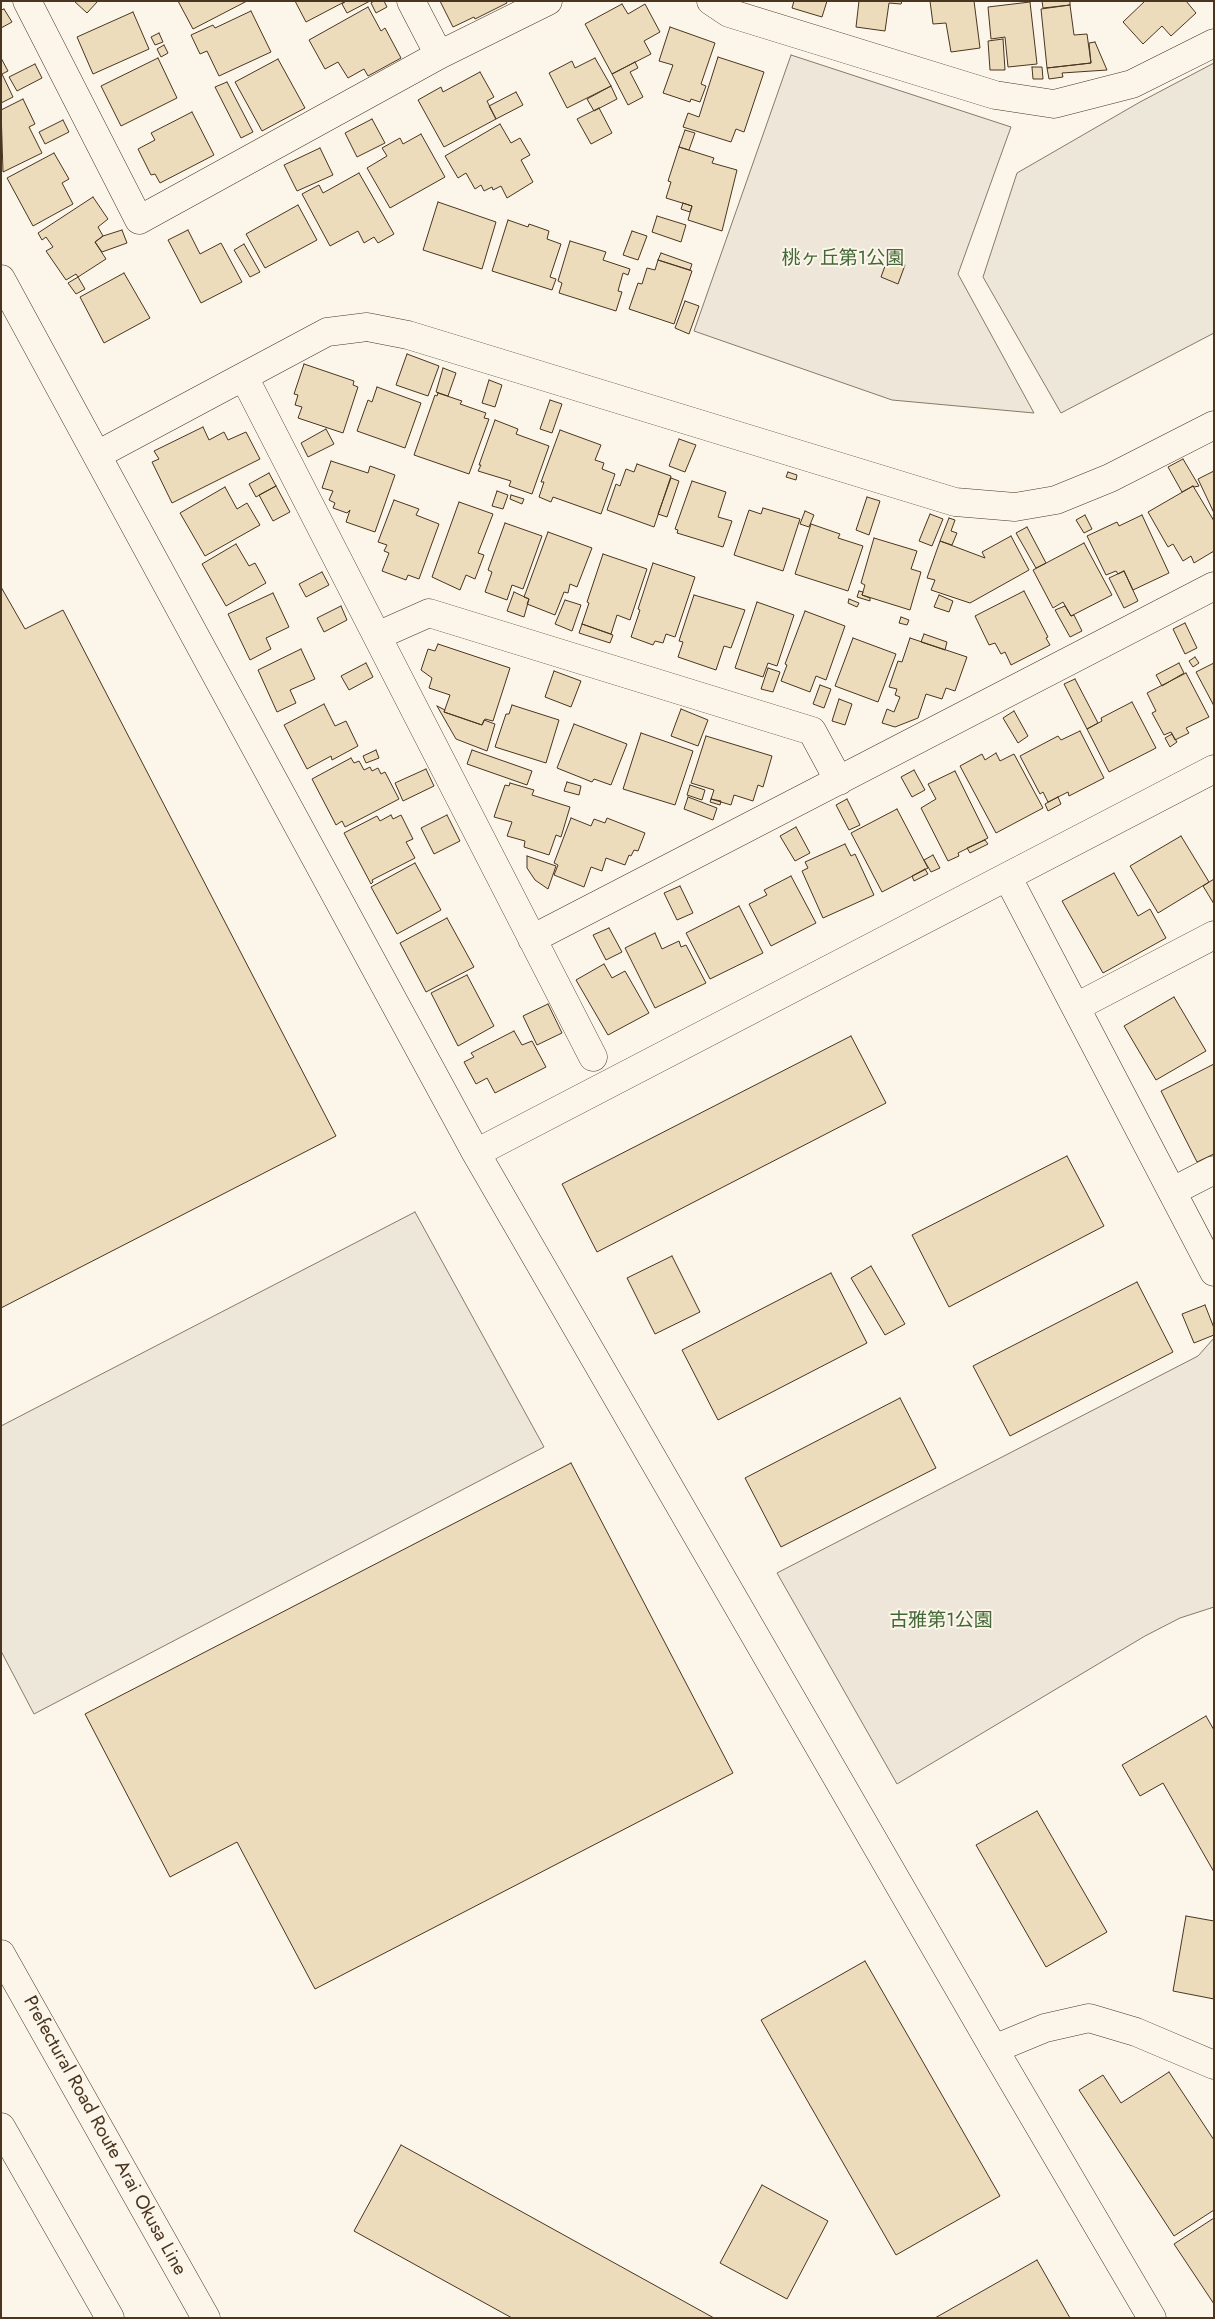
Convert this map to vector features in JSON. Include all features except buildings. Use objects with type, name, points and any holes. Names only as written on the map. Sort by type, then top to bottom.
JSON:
[{"type":"street","points":[[27,1],[139,220],[439,55],[548,1]]},
{"type":"street","points":[[411,1],[439,55]]},
{"type":"street","points":[[711,1],[729,12],[994,95],[1054,104],[1132,84],[1214,43]]},
{"type":"street","points":[[1,279],[476,1153],[994,2049],[1152,2318]]},
{"type":"street","points":[[97,455],[327,332],[367,327],[408,335],[955,502],[1015,507],[1056,500],[1110,478],[1214,425]]},
{"type":"street","points":[[244,377],[594,1057]]},
{"type":"street","points":[[532,938],[1214,586]]},
{"type":"street","points":[[377,636],[429,612],[812,731],[839,781]]},
{"type":"street","points":[[476,1153],[1008,878],[1214,769]]},
{"type":"street","points":[[1008,878],[1214,1272]]},
{"type":"street","points":[[1076,1007],[1214,935]]},
{"type":"street","points":[[1173,1191],[1214,1170]]},
{"type":"street","name":"Prefectural Road Route Arai Okusa Line","points":[[1,1954],[206,2318]]},
{"type":"street","points":[[994,2049],[1045,2028],[1089,2018],[1136,2032],[1214,2065]]},
{"type":"street","points":[[1,2127],[110,2318]]},
{"type":"green space","name":"桃ヶ丘第1公園","points":[[791,55],[1011,127],[958,274],[1034,413],[892,400],[694,331]]},
{"type":"green space","name":"古雅第1公園","points":[[1214,1338],[1214,1607],[1180,1618],[1145,1636],[897,1784],[777,1573],[1198,1356]]},
{"type":"shaded area","points":[[1214,63],[1214,333],[1061,413],[983,277],[1017,173],[1140,102]]},
{"type":"shaded area","points":[[415,1212],[544,1447],[34,1714],[1,1651],[1,1426]]}]
